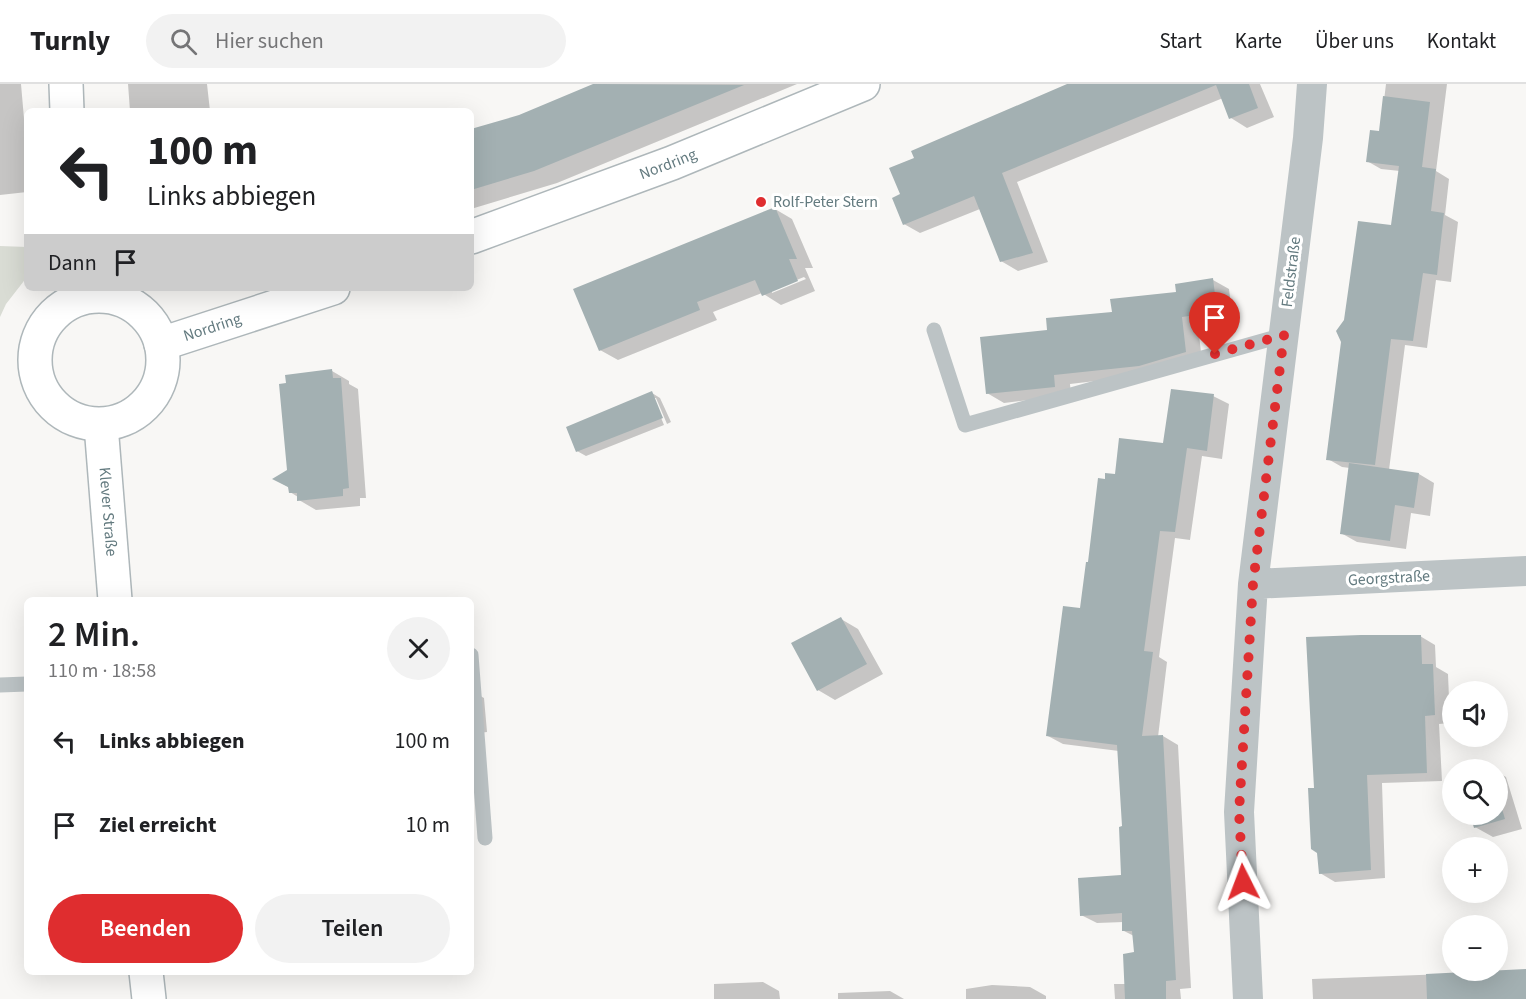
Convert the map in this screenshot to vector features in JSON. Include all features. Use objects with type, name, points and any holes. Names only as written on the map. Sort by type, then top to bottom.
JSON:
[{"type":"street","points":[[66,84],[67,108]]},
{"type":"street","name":"Nordring","points":[[474,236],[672,163],[863,84]]},
{"type":"street","name":"Feldstraße","points":[[1248,999],[1239,812],[1253,584],[1308,138],[1312,84]]},
{"type":"street","name":"Nordring","points":[[161,344],[324,291]]},
{"type":"street","points":[[80,293],[122,300],[139,309],[153,325],[161,344],[164,363],[160,382],[151,399],[137,412],[120,422],[101,425],[81,423],[63,413],[48,400],[38,382],[34,363],[36,343],[46,323],[80,293]]},
{"type":"street","name":"Klever Straße","points":[[101,425],[115,597]]},
{"type":"street","name":"Georgstraße","points":[[1253,584],[1526,571]]},
{"type":"street","points":[[146,975],[149,999]]},
{"type":"lane","points":[[934,330],[965,425],[1284,335]]},
{"type":"lane","points":[[0,685],[24,684]]},
{"type":"lane","points":[[474,694],[485,838]]},
{"type":"shaded area","points":[[0,246],[24,247],[24,281],[6,304],[0,317]]},
{"type":"building","points":[[593,84],[744,85],[534,171],[474,189],[474,128],[519,115]]},
{"type":"building","points":[[1067,84],[1249,84],[1258,108],[1229,119],[1216,85],[1002,173],[1033,253],[1000,262],[974,196],[903,225],[892,198],[900,194],[889,168],[914,158],[911,151]]},
{"type":"building","points":[[1383,96],[1430,102],[1422,167],[1436,169],[1431,211],[1444,213],[1437,275],[1423,273],[1413,341],[1391,339],[1375,465],[1326,460],[1341,342],[1336,331],[1344,320],[1358,221],[1391,225],[1399,166],[1366,162],[1370,130],[1379,131]]},
{"type":"building","points":[[775,207],[797,259],[789,259],[798,281],[762,296],[755,280],[697,302],[700,310],[599,351],[573,289]]},
{"type":"building","points":[[1213,278],[1217,312],[1182,317],[1186,352],[1139,366],[1054,375],[1055,387],[986,394],[980,337],[1047,330],[1046,318],[1112,312],[1110,299],[1176,292],[1175,284]]},
{"type":"building","points":[[332,369],[333,378],[341,378],[349,488],[343,489],[343,496],[297,501],[297,493],[289,493],[288,487],[272,479],[287,470],[279,384],[286,383],[285,375]]},
{"type":"building","points":[[1171,389],[1214,394],[1207,451],[1187,448],[1175,532],[1160,531],[1144,651],[1153,652],[1142,736],[1163,735],[1176,980],[1166,981],[1166,999],[1125,999],[1123,954],[1134,952],[1132,931],[1122,931],[1122,913],[1080,916],[1078,878],[1121,875],[1119,827],[1122,826],[1117,745],[1046,736],[1063,606],[1080,608],[1098,478],[1105,479],[1105,473],[1115,474],[1119,438],[1163,443]]},
{"type":"building","points":[[652,391],[663,418],[576,452],[566,427]]},
{"type":"building","points":[[1349,463],[1419,473],[1414,508],[1395,505],[1390,541],[1340,534]]},
{"type":"building","points":[[841,617],[867,664],[817,691],[791,643]]},
{"type":"building","points":[[1421,635],[1422,664],[1433,664],[1435,715],[1425,716],[1427,773],[1367,775],[1371,870],[1319,874],[1317,853],[1311,849],[1308,788],[1314,788],[1306,637]]},
{"type":"building","points":[[1526,969],[1526,999],[1427,999],[1426,974],[1442,973],[1442,981],[1508,981],[1508,970]]},
{"type":"place","name":"Rolf-Peter Stern","points":[[761,202]]},
{"type":"route","points":[[1215,354],[1284,335],[1253,584],[1239,812],[1243,882]]}]
